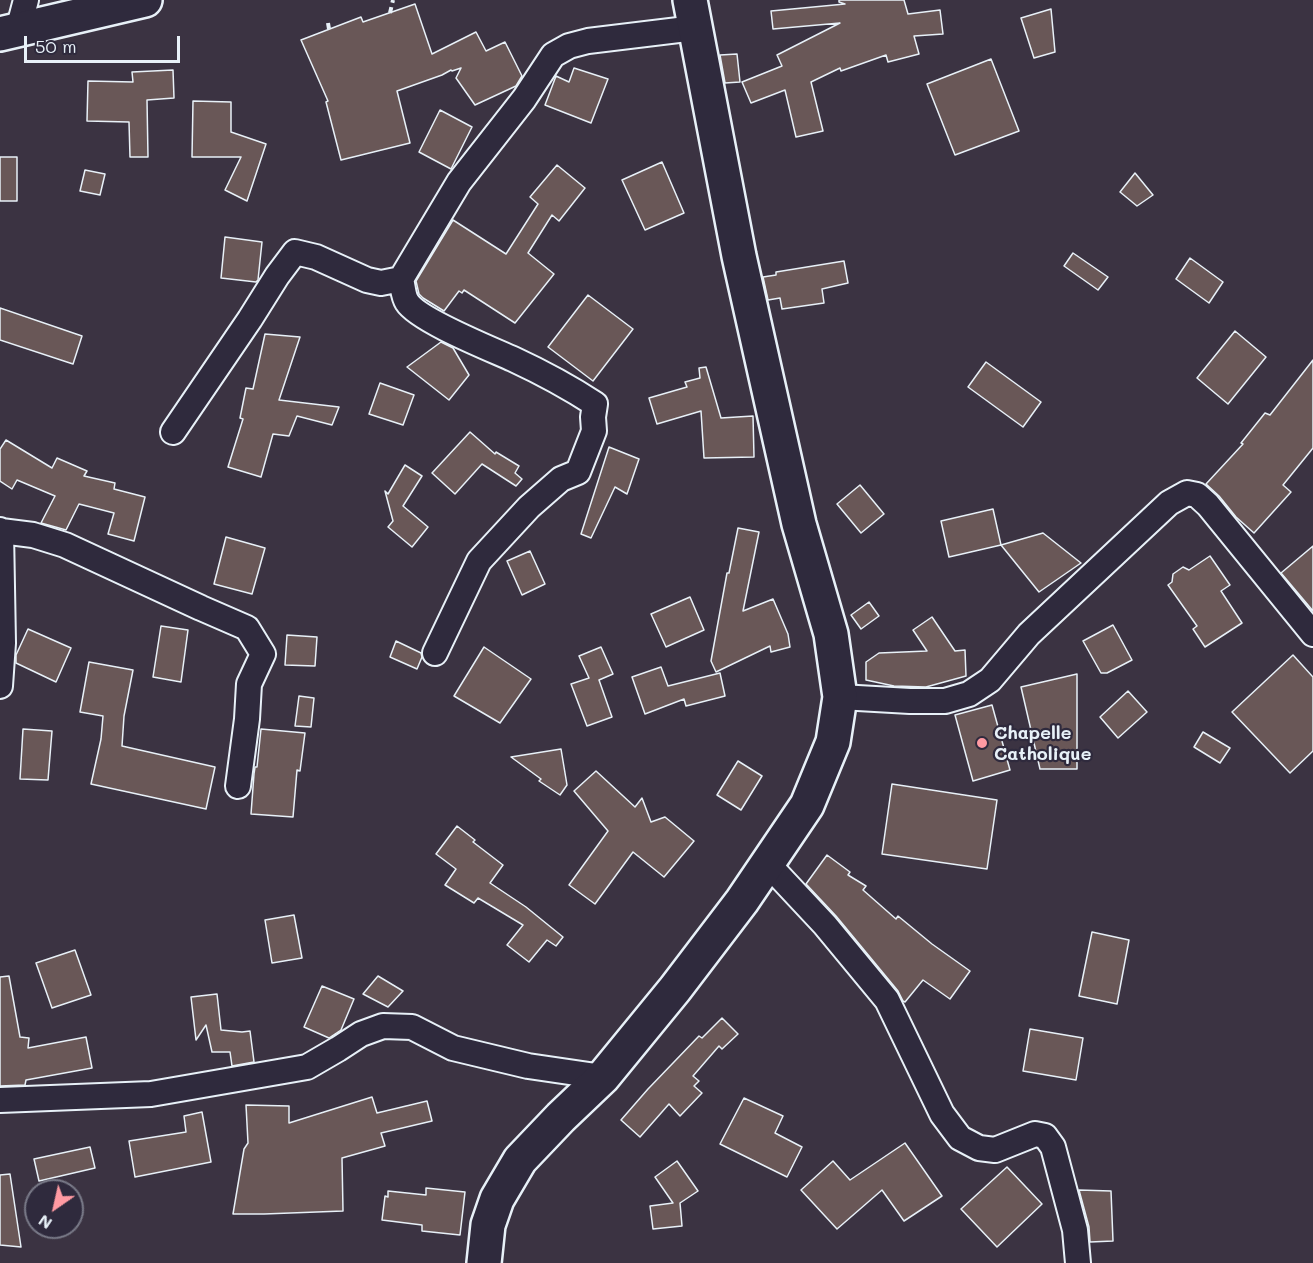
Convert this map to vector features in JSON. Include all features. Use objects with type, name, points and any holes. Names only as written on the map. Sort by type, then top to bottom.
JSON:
[{"type":"street","points":[[15,22],[145,0]]},
{"type":"street","points":[[435,653],[479,561],[529,507],[561,478],[578,472],[594,431],[595,404],[515,360],[422,315],[406,301],[401,279],[459,182],[524,99],[553,55],[569,46],[692,14],[739,256],[799,524],[831,634],[840,697],[833,742],[807,805],[742,901],[675,989],[603,1077],[520,1160],[497,1199],[488,1226],[484,1263]]},
{"type":"street","points":[[173,432],[295,252],[316,257],[367,280],[381,283],[401,279]]},
{"type":"street","points":[[840,697],[945,701],[969,693],[990,680],[1029,634],[1169,503],[1187,493],[1197,495],[1208,506],[1313,634]]},
{"type":"street","points":[[0,686],[3,643],[0,530],[33,535],[65,545],[248,628],[263,654],[249,684],[238,786]]},
{"type":"street","points":[[767,863],[825,925],[887,1000],[942,1114],[960,1138],[979,1148],[995,1150],[1035,1134],[1045,1136],[1053,1147],[1075,1230],[1078,1263]]},
{"type":"street","points":[[0,1100],[151,1094],[307,1067],[361,1034],[383,1026],[412,1027],[453,1048],[528,1066],[603,1077]]},
{"type":"path","points":[[390,13],[393,0]]},
{"type":"path","points":[[328,22],[330,29]]},
{"type":"building","points":[[839,0],[904,0],[908,14],[940,10],[943,34],[914,36],[919,54],[888,62],[886,55],[841,71],[840,68],[811,82],[823,131],[796,137],[785,90],[751,103],[742,82],[782,66],[777,55],[840,23],[773,29],[771,11],[845,4]]},
{"type":"building","points":[[415,4],[432,54],[476,32],[486,51],[505,42],[522,76],[516,86],[475,105],[456,78],[461,68],[397,91],[410,143],[341,160],[326,102],[328,101],[301,40],[361,17],[363,22]]},
{"type":"building","points":[[1051,9],[1055,52],[1034,58],[1021,18]]},
{"type":"building","points":[[737,54],[740,82],[725,83],[720,55]]},
{"type":"building","points":[[991,59],[1019,131],[955,155],[927,84]]},
{"type":"building","points":[[574,68],[608,79],[591,123],[545,105],[556,76],[569,82]]},
{"type":"building","points":[[173,70],[174,98],[147,100],[148,157],[130,157],[129,122],[87,121],[88,81],[133,82],[132,72]]},
{"type":"building","points":[[193,101],[231,102],[231,132],[266,144],[247,201],[225,190],[241,157],[192,157]]},
{"type":"building","points":[[440,110],[472,127],[451,169],[419,152]]},
{"type":"building","points":[[0,157],[17,157],[17,201],[0,201]]},
{"type":"building","points":[[662,162],[684,213],[645,230],[622,180]]},
{"type":"building","points":[[557,165],[585,188],[559,221],[552,215],[528,253],[554,274],[515,323],[464,290],[462,293],[459,291],[444,311],[419,294],[416,281],[453,220],[506,254],[538,204],[530,197]]},
{"type":"building","points":[[85,170],[105,174],[100,195],[80,191]]},
{"type":"building","points":[[1135,173],[1153,195],[1137,206],[1120,192]]},
{"type":"building","points":[[225,237],[262,242],[256,282],[221,278]]},
{"type":"building","points":[[1073,253],[1108,277],[1098,290],[1064,266]]},
{"type":"building","points":[[1190,258],[1223,282],[1209,303],[1176,279]]},
{"type":"building","points":[[844,261],[848,283],[822,289],[824,303],[782,309],[780,298],[768,300],[763,277],[776,275],[776,272]]},
{"type":"building","points":[[588,295],[633,329],[593,381],[548,347]]},
{"type":"building","points":[[0,308],[82,336],[73,364],[0,340]]},
{"type":"building","points":[[1235,331],[1266,357],[1228,404],[1197,378]]},
{"type":"building","points":[[265,334],[300,337],[279,400],[339,407],[332,425],[297,416],[289,436],[273,434],[261,477],[228,467],[243,419],[240,418],[246,388],[253,389]]},
{"type":"building","points":[[441,342],[453,348],[469,375],[449,400],[407,367]]},
{"type":"building","points":[[1313,360],[1313,448],[1283,485],[1291,492],[1254,533],[1206,484],[1243,444],[1241,443],[1265,413],[1270,415]]},
{"type":"building","points":[[986,362],[1041,402],[1023,427],[968,387]]},
{"type":"building","points":[[706,367],[721,418],[753,416],[754,457],[704,458],[701,411],[657,424],[649,398],[687,387],[685,382],[700,378],[699,368]]},
{"type":"building","points":[[380,383],[414,395],[403,425],[369,414]]},
{"type":"building","points":[[470,432],[495,454],[496,452],[519,466],[515,473],[522,479],[516,486],[482,464],[455,494],[432,473]]},
{"type":"building","points":[[6,440],[52,468],[57,458],[87,471],[84,476],[115,483],[114,489],[145,497],[134,541],[108,534],[114,513],[79,504],[66,530],[41,523],[55,496],[17,480],[12,489],[0,481],[0,449]]},
{"type":"building","points":[[609,447],[639,459],[627,494],[615,487],[591,538],[581,534]]},
{"type":"building","points":[[405,465],[422,476],[403,506],[428,527],[412,547],[388,527],[393,521],[385,491],[388,494]]},
{"type":"building","points":[[860,485],[884,514],[861,533],[837,504]]},
{"type":"building","points":[[993,509],[1001,545],[949,557],[941,521]]},
{"type":"building","points":[[738,528],[759,532],[743,611],[773,599],[788,634],[790,647],[771,652],[770,646],[716,672],[711,661],[727,573],[729,573]]},
{"type":"building","points":[[1043,533],[1081,563],[1039,592],[1001,545]]},
{"type":"building","points":[[226,537],[265,548],[252,594],[214,584]]},
{"type":"building","points":[[1313,546],[1313,611],[1281,573]]},
{"type":"building","points":[[530,551],[545,584],[522,595],[507,561]]},
{"type":"building","points":[[1210,556],[1230,585],[1221,591],[1242,623],[1205,647],[1193,629],[1197,626],[1168,585],[1172,582],[1173,574],[1183,567],[1189,570]]},
{"type":"building","points":[[690,597],[704,630],[666,647],[651,614]]},
{"type":"building","points":[[869,602],[879,616],[861,629],[851,615]]},
{"type":"building","points":[[932,617],[955,651],[965,650],[966,676],[926,687],[894,686],[866,680],[866,662],[879,653],[927,651],[913,630]]},
{"type":"building","points":[[1113,625],[1132,660],[1107,673],[1101,673],[1083,641]]},
{"type":"building","points":[[161,626],[188,630],[181,682],[153,677]]},
{"type":"building","points":[[28,629],[71,648],[56,682],[16,663],[16,655]]},
{"type":"building","points":[[287,635],[317,637],[315,666],[285,665]]},
{"type":"building","points":[[396,641],[421,653],[422,657],[417,669],[390,657]]},
{"type":"building","points":[[484,647],[531,679],[500,723],[454,696]]},
{"type":"building","points":[[601,647],[613,674],[599,680],[612,717],[587,726],[571,684],[589,678],[579,656]]},
{"type":"building","points":[[1293,655],[1313,677],[1313,751],[1290,773],[1232,712]]},
{"type":"building","points":[[89,662],[133,670],[124,716],[122,746],[215,767],[206,809],[91,784],[101,739],[103,716],[80,712]]},
{"type":"building","points":[[661,667],[668,686],[720,673],[725,696],[686,706],[684,699],[645,714],[632,677]]},
{"type":"building","points":[[1077,674],[1077,769],[1040,769],[1021,687]]},
{"type":"building","points":[[1128,691],[1147,712],[1118,738],[1100,717]]},
{"type":"building","points":[[299,696],[314,698],[311,727],[295,726]]},
{"type":"building","name":"Chapelle Catholique","points":[[992,705],[1010,770],[973,781],[955,715]]},
{"type":"building","points":[[23,729],[52,731],[48,780],[20,779]]},
{"type":"building","points":[[261,729],[305,733],[300,771],[297,770],[293,817],[251,814]]},
{"type":"building","points":[[1203,732],[1230,748],[1220,763],[1194,747]]},
{"type":"building","points":[[561,749],[567,785],[560,795],[539,781],[541,779],[511,757]]},
{"type":"building","points":[[738,761],[762,776],[741,810],[717,795]]},
{"type":"building","points":[[596,771],[635,807],[642,798],[651,822],[665,817],[694,841],[664,877],[633,852],[595,904],[569,885],[608,831],[574,791]]},
{"type":"building","points":[[892,784],[997,800],[987,869],[882,854]]},
{"type":"building","points":[[457,826],[475,840],[473,842],[503,865],[490,883],[526,907],[563,937],[556,946],[547,940],[529,962],[507,945],[523,925],[478,898],[474,903],[445,885],[456,869],[436,854]]},
{"type":"building","points":[[827,855],[850,872],[848,875],[866,886],[863,890],[896,919],[898,916],[970,971],[950,999],[923,980],[905,1002],[903,1001],[898,991],[836,916],[806,884]]},
{"type":"building","points":[[294,915],[302,958],[272,963],[265,920]]},
{"type":"building","points":[[1092,932],[1129,940],[1117,1004],[1079,996]]},
{"type":"building","points":[[75,950],[91,995],[52,1008],[36,963]]},
{"type":"building","points":[[9,976],[20,1037],[29,1038],[28,1048],[86,1037],[92,1068],[26,1080],[25,1085],[0,1086],[0,977]]},
{"type":"building","points":[[378,976],[403,991],[388,1007],[363,994]]},
{"type":"building","points":[[322,986],[354,999],[341,1030],[329,1038],[304,1027]]},
{"type":"building","points":[[217,994],[221,1030],[250,1031],[254,1062],[232,1066],[230,1052],[212,1052],[206,1025],[196,1040],[191,997]]},
{"type":"building","points":[[722,1018],[738,1034],[722,1049],[719,1046],[693,1076],[699,1081],[694,1086],[702,1093],[680,1116],[669,1104],[640,1137],[621,1120],[699,1036],[702,1038]]},
{"type":"building","points":[[1030,1029],[1083,1038],[1076,1080],[1023,1071]]},
{"type":"building","points":[[372,1097],[377,1113],[427,1101],[432,1121],[381,1133],[385,1146],[342,1158],[343,1211],[233,1214],[244,1149],[248,1143],[246,1105],[289,1106],[289,1123]]},
{"type":"building","points":[[744,1098],[783,1116],[775,1133],[802,1147],[787,1177],[720,1144]]},
{"type":"building","points":[[202,1112],[211,1162],[135,1177],[129,1141],[186,1132],[184,1116]]},
{"type":"building","points":[[905,1143],[942,1196],[904,1221],[882,1190],[837,1229],[801,1190],[833,1161],[850,1180]]},
{"type":"building","points":[[90,1147],[95,1168],[39,1179],[34,1159]]},
{"type":"building","points":[[677,1161],[698,1191],[680,1203],[682,1226],[653,1229],[650,1206],[673,1203],[655,1177]]},
{"type":"building","points":[[1007,1167],[1042,1204],[997,1247],[961,1209]]},
{"type":"building","points":[[10,1174],[21,1247],[0,1245],[0,1175]]},
{"type":"building","points":[[426,1188],[465,1192],[460,1235],[422,1231],[422,1225],[382,1220],[385,1196],[388,1197],[388,1191],[426,1195]]},
{"type":"building","points":[[1079,1190],[1111,1191],[1113,1241],[1090,1242],[1089,1227]]},
{"type":"place","name":"Chapelle Catholique","points":[[982,743]]}]
